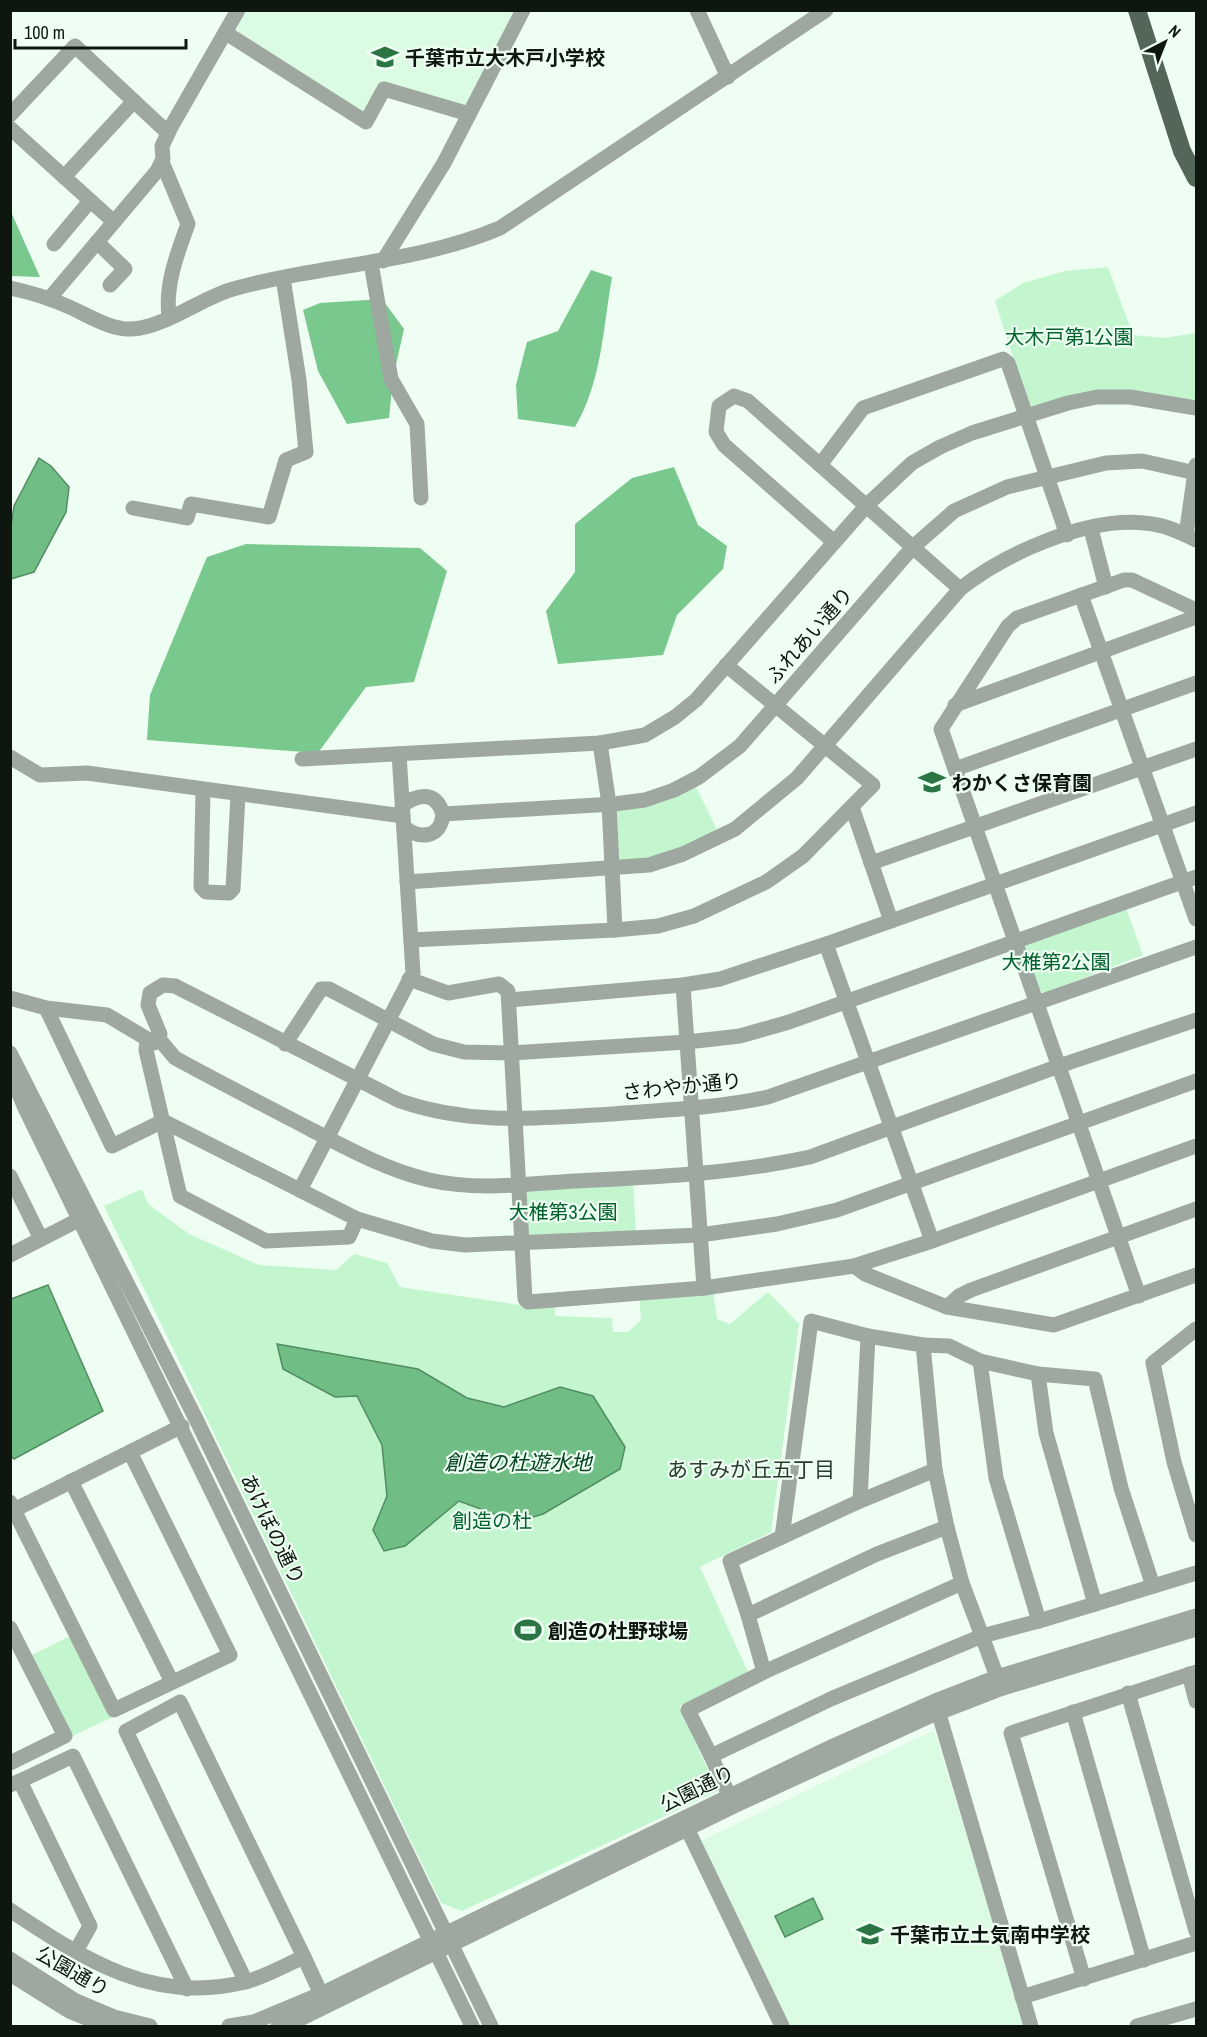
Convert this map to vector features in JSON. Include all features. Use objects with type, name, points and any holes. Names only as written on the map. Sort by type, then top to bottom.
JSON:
[{"type":"main road","points":[[1137,10],[1182,151],[1197,178]]},
{"type":"street","points":[[170,316],[167,298],[177,254],[188,224],[162,162],[162,146],[238,10]]},
{"type":"street","points":[[421,498],[417,424],[391,379],[377,262],[444,163],[523,10]]},
{"type":"street","points":[[697,10],[728,77]]},
{"type":"street","points":[[10,288],[49,299],[118,328],[147,326],[232,290],[300,274],[377,262],[468,242],[500,228],[826,10]]},
{"type":"street","points":[[226,33],[366,122],[384,89],[469,114]]},
{"type":"street","points":[[10,115],[75,46],[168,133]]},
{"type":"street","points":[[64,177],[134,101]]},
{"type":"street","points":[[10,128],[114,222]]},
{"type":"street","points":[[49,299],[162,162]]},
{"type":"street","points":[[54,244],[90,201]]},
{"type":"street","points":[[97,242],[125,269],[110,285]]},
{"type":"street","points":[[133,508],[187,518],[191,504],[269,517],[286,460],[306,452],[299,380],[283,278]]},
{"type":"street","points":[[820,465],[862,408],[1003,359],[1008,363],[1027,415],[1067,535]]},
{"type":"street","points":[[834,542],[724,445],[716,432],[719,406],[734,396],[748,401],[960,589]]},
{"type":"street","points":[[303,759],[600,743],[645,735],[675,717],[696,700],[867,505],[912,463],[972,433],[1027,415],[1097,397],[1141,399],[1197,408]]},
{"type":"street","name":"ふれあい通り","points":[[443,814],[609,804],[645,800],[674,790],[699,777],[740,746],[913,547],[954,511],[983,496],[1046,477],[1106,463],[1142,461],[1196,470]]},
{"type":"street","points":[[407,882],[649,865],[683,854],[735,829],[797,778],[960,589],[984,570],[1006,558],[1067,535],[1116,522],[1145,523],[1173,529],[1191,537],[1196,470]]},
{"type":"street","points":[[1091,529],[1106,587]]},
{"type":"street","points":[[1139,1296],[941,729],[1008,626],[1017,618],[1132,580],[1197,610]]},
{"type":"street","points":[[1081,595],[1163,825],[1190,880],[1197,919]]},
{"type":"street","points":[[955,705],[1197,617]]},
{"type":"street","points":[[411,940],[658,926],[694,916],[766,882],[803,856],[873,785],[726,665]]},
{"type":"street","points":[[955,769],[1197,683]]},
{"type":"street","points":[[600,743],[609,804],[615,930]]},
{"type":"street","points":[[871,863],[1197,749]]},
{"type":"street","points":[[300,1190],[413,973],[399,754]]},
{"type":"street","points":[[10,757],[40,775],[87,773],[203,791],[403,817]]},
{"type":"street","points":[[203,791],[201,887],[206,892],[229,893],[233,889],[237,795]]},
{"type":"street","points":[[416,796],[426,796],[435,800],[443,814],[438,830],[429,836],[412,834],[403,817],[416,796]]},
{"type":"street","points":[[852,807],[891,921]]},
{"type":"street","points":[[509,1000],[683,985],[720,979],[826,945],[1197,813]]},
{"type":"street","points":[[285,1044],[321,988],[328,989],[387,1022],[433,1044],[453,1049],[511,1053],[687,1042],[740,1036],[847,1001],[1190,880]]},
{"type":"street","points":[[826,945],[932,1241]]},
{"type":"street","name":"さわやか通り","points":[[153,1040],[160,1034],[148,1005],[150,993],[163,985],[175,987],[400,1101],[432,1112],[464,1118],[513,1120],[692,1109],[731,1105],[768,1097],[1197,947]]},
{"type":"street","points":[[409,979],[448,993],[499,984],[508,991],[513,1120],[525,1299],[528,1302],[704,1288],[854,1266],[932,1241],[1197,1146]]},
{"type":"street","points":[[683,985],[704,1288]]},
{"type":"street","points":[[10,998],[46,1008],[107,1015],[153,1040],[175,1058],[326,1137],[393,1169],[430,1180],[465,1185],[696,1174],[768,1166],[810,1157],[1059,1066],[1197,1020]]},
{"type":"street","points":[[46,1008],[112,1146],[163,1121]]},
{"type":"street","points":[[153,1040],[146,1050],[180,1196],[266,1240],[350,1237],[357,1219]]},
{"type":"street","name":"あけぼの通り","points":[[10,1053],[182,1426],[472,2026]]},
{"type":"street","name":"あけぼの通り","points":[[10,1072],[24,1106],[86,1216],[217,1461],[491,2026]]},
{"type":"street","points":[[163,1121],[357,1219],[432,1241],[465,1245],[522,1244],[700,1234],[777,1224],[837,1210],[1197,1081]]},
{"type":"street","points":[[10,1176],[41,1239]]},
{"type":"street","points":[[947,1307],[959,1296],[971,1290],[1197,1209]]},
{"type":"street","points":[[10,1255],[86,1216]]},
{"type":"street","points":[[854,1266],[865,1274],[947,1307],[1060,1324],[1197,1275]]},
{"type":"street","points":[[782,1537],[812,1320],[868,1336],[923,1345],[949,1346],[980,1361],[1038,1374],[1095,1379],[1121,1488],[1153,1586]]},
{"type":"street","points":[[1197,1329],[1153,1364],[1174,1462],[1197,1535]]},
{"type":"street","points":[[860,1501],[868,1336]]},
{"type":"street","points":[[923,1345],[935,1470],[947,1527],[962,1583],[997,1677]]},
{"type":"street","points":[[980,1361],[996,1478],[1039,1621]]},
{"type":"street","points":[[1038,1374],[1048,1444],[1095,1604]]},
{"type":"street","points":[[130,1452],[230,1655],[114,1710],[12,1507],[71,1481],[182,1426]]},
{"type":"street","points":[[764,1672],[730,1561],[860,1501],[935,1470]]},
{"type":"street","points":[[71,1481],[172,1682]]},
{"type":"street","points":[[748,1615],[877,1554],[947,1527]]},
{"type":"street","points":[[711,1756],[833,1698],[982,1636],[1197,1573]]},
{"type":"street","points":[[732,1801],[688,1710],[764,1672],[962,1583]]},
{"type":"street","name":"公園通り","points":[[937,1707],[997,1677],[1197,1616]]},
{"type":"street","points":[[10,1628],[65,1736],[10,1763]]},
{"type":"street","name":"公園通り","points":[[229,2026],[254,2022],[449,1939],[686,1825],[833,1746],[937,1707],[1197,1629]]},
{"type":"street","points":[[1084,1979],[1011,1733],[1193,1673],[1197,1701]]},
{"type":"street","points":[[1128,1693],[1197,1931]]},
{"type":"street","points":[[246,1982],[126,1731],[180,1702],[321,1994]]},
{"type":"street","points":[[937,1707],[1031,2026]]},
{"type":"street","points":[[1073,1712],[1144,1960]]},
{"type":"street","points":[[76,1951],[90,1926],[16,1783],[73,1756],[187,1989]]},
{"type":"street","points":[[686,1825],[782,2026]]},
{"type":"street","points":[[10,1910],[104,1968],[141,1982],[187,1989],[246,1982],[304,1957]]},
{"type":"street","points":[[1022,1997],[1197,1943]]},
{"type":"street","name":"公園通り","points":[[278,2026],[300,2019],[433,1946]]},
{"type":"street","name":"公園通り","points":[[10,1959],[76,2001],[114,2017],[150,2026]]},
{"type":"street","name":"公園通り","points":[[10,1974],[69,2011],[106,2026]]},
{"type":"street","points":[[1137,2026],[1161,2023],[1197,2009]]},
{"type":"shaded area","name":"千葉市立大木戸小学校","points":[[244,10],[518,11],[470,102],[462,107],[382,81],[367,111],[358,111],[239,32],[237,24]]},
{"type":"shaded area","points":[[11,212],[40,277],[11,276]]},
{"type":"shaded area","points":[[591,270],[612,277],[596,373],[584,409],[575,427],[518,419],[516,385],[527,342],[558,331]]},
{"type":"shaded area","points":[[382,299],[404,329],[393,378],[389,418],[347,424],[318,371],[303,310],[320,303]]},
{"type":"shaded area","points":[[674,467],[698,525],[727,546],[723,569],[677,615],[663,655],[558,664],[546,611],[575,572],[575,524],[632,478]]},
{"type":"shaded area","points":[[246,544],[420,548],[447,571],[414,682],[366,687],[318,753],[147,740],[150,695],[207,557]]},
{"type":"shaded area","name":"千葉市立土気南中学校","points":[[934,1730],[1025,2026],[788,2026],[698,1842]]},
{"type":"green space","name":"大木戸第1公園","points":[[1108,267],[1133,335],[1164,338],[1196,333],[1196,401],[1164,396],[1032,407],[1028,405],[995,301],[1023,283],[1065,271]]},
{"type":"green space","points":[[696,787],[718,832],[670,852],[618,862],[615,809]]},
{"type":"green space","name":"大椎第2公園","points":[[1126,908],[1143,955],[1044,993],[1036,987],[1023,950],[1025,944]]},
{"type":"green space","name":"大椎第3公園","points":[[633,1182],[636,1234],[531,1239],[524,1234],[526,1187]]},
{"type":"green space","name":"創造の杜","points":[[142,1189],[148,1204],[189,1234],[259,1265],[336,1270],[354,1254],[387,1263],[400,1287],[527,1306],[555,1303],[555,1316],[612,1318],[613,1332],[628,1332],[641,1320],[639,1296],[713,1291],[717,1319],[730,1324],[768,1292],[799,1324],[771,1532],[700,1567],[748,1672],[679,1707],[718,1791],[462,1911],[441,1903],[104,1206]]},
{"type":"green space","points":[[72,1635],[113,1717],[68,1738],[28,1657]]},
{"type":"water","points":[[39,458],[51,466],[69,487],[66,512],[34,572],[11,579],[11,527],[14,506]]},
{"type":"water","points":[[48,1285],[103,1411],[14,1459],[10,1455],[11,1299]]},
{"type":"water","name":"創造の杜遊水地","points":[[277,1344],[418,1369],[467,1398],[504,1407],[560,1387],[593,1396],[625,1447],[620,1469],[543,1514],[516,1522],[459,1501],[405,1546],[384,1551],[373,1530],[387,1496],[382,1445],[357,1396],[335,1397],[283,1369]]},
{"type":"water","points":[[813,1898],[823,1919],[785,1937],[775,1916]]},
{"type":"place","name":"千葉市立大木戸小学校","points":[[385,57]]},
{"type":"place","name":"わかくさ保育園","points":[[932,782]]},
{"type":"place","name":"創造の杜野球場","points":[[528,1630]]},
{"type":"place","name":"千葉市立土気南中学校","points":[[870,1934]]},
{"type":"district","name":"あすみが丘五丁目","points":[[751,1469]]}]
